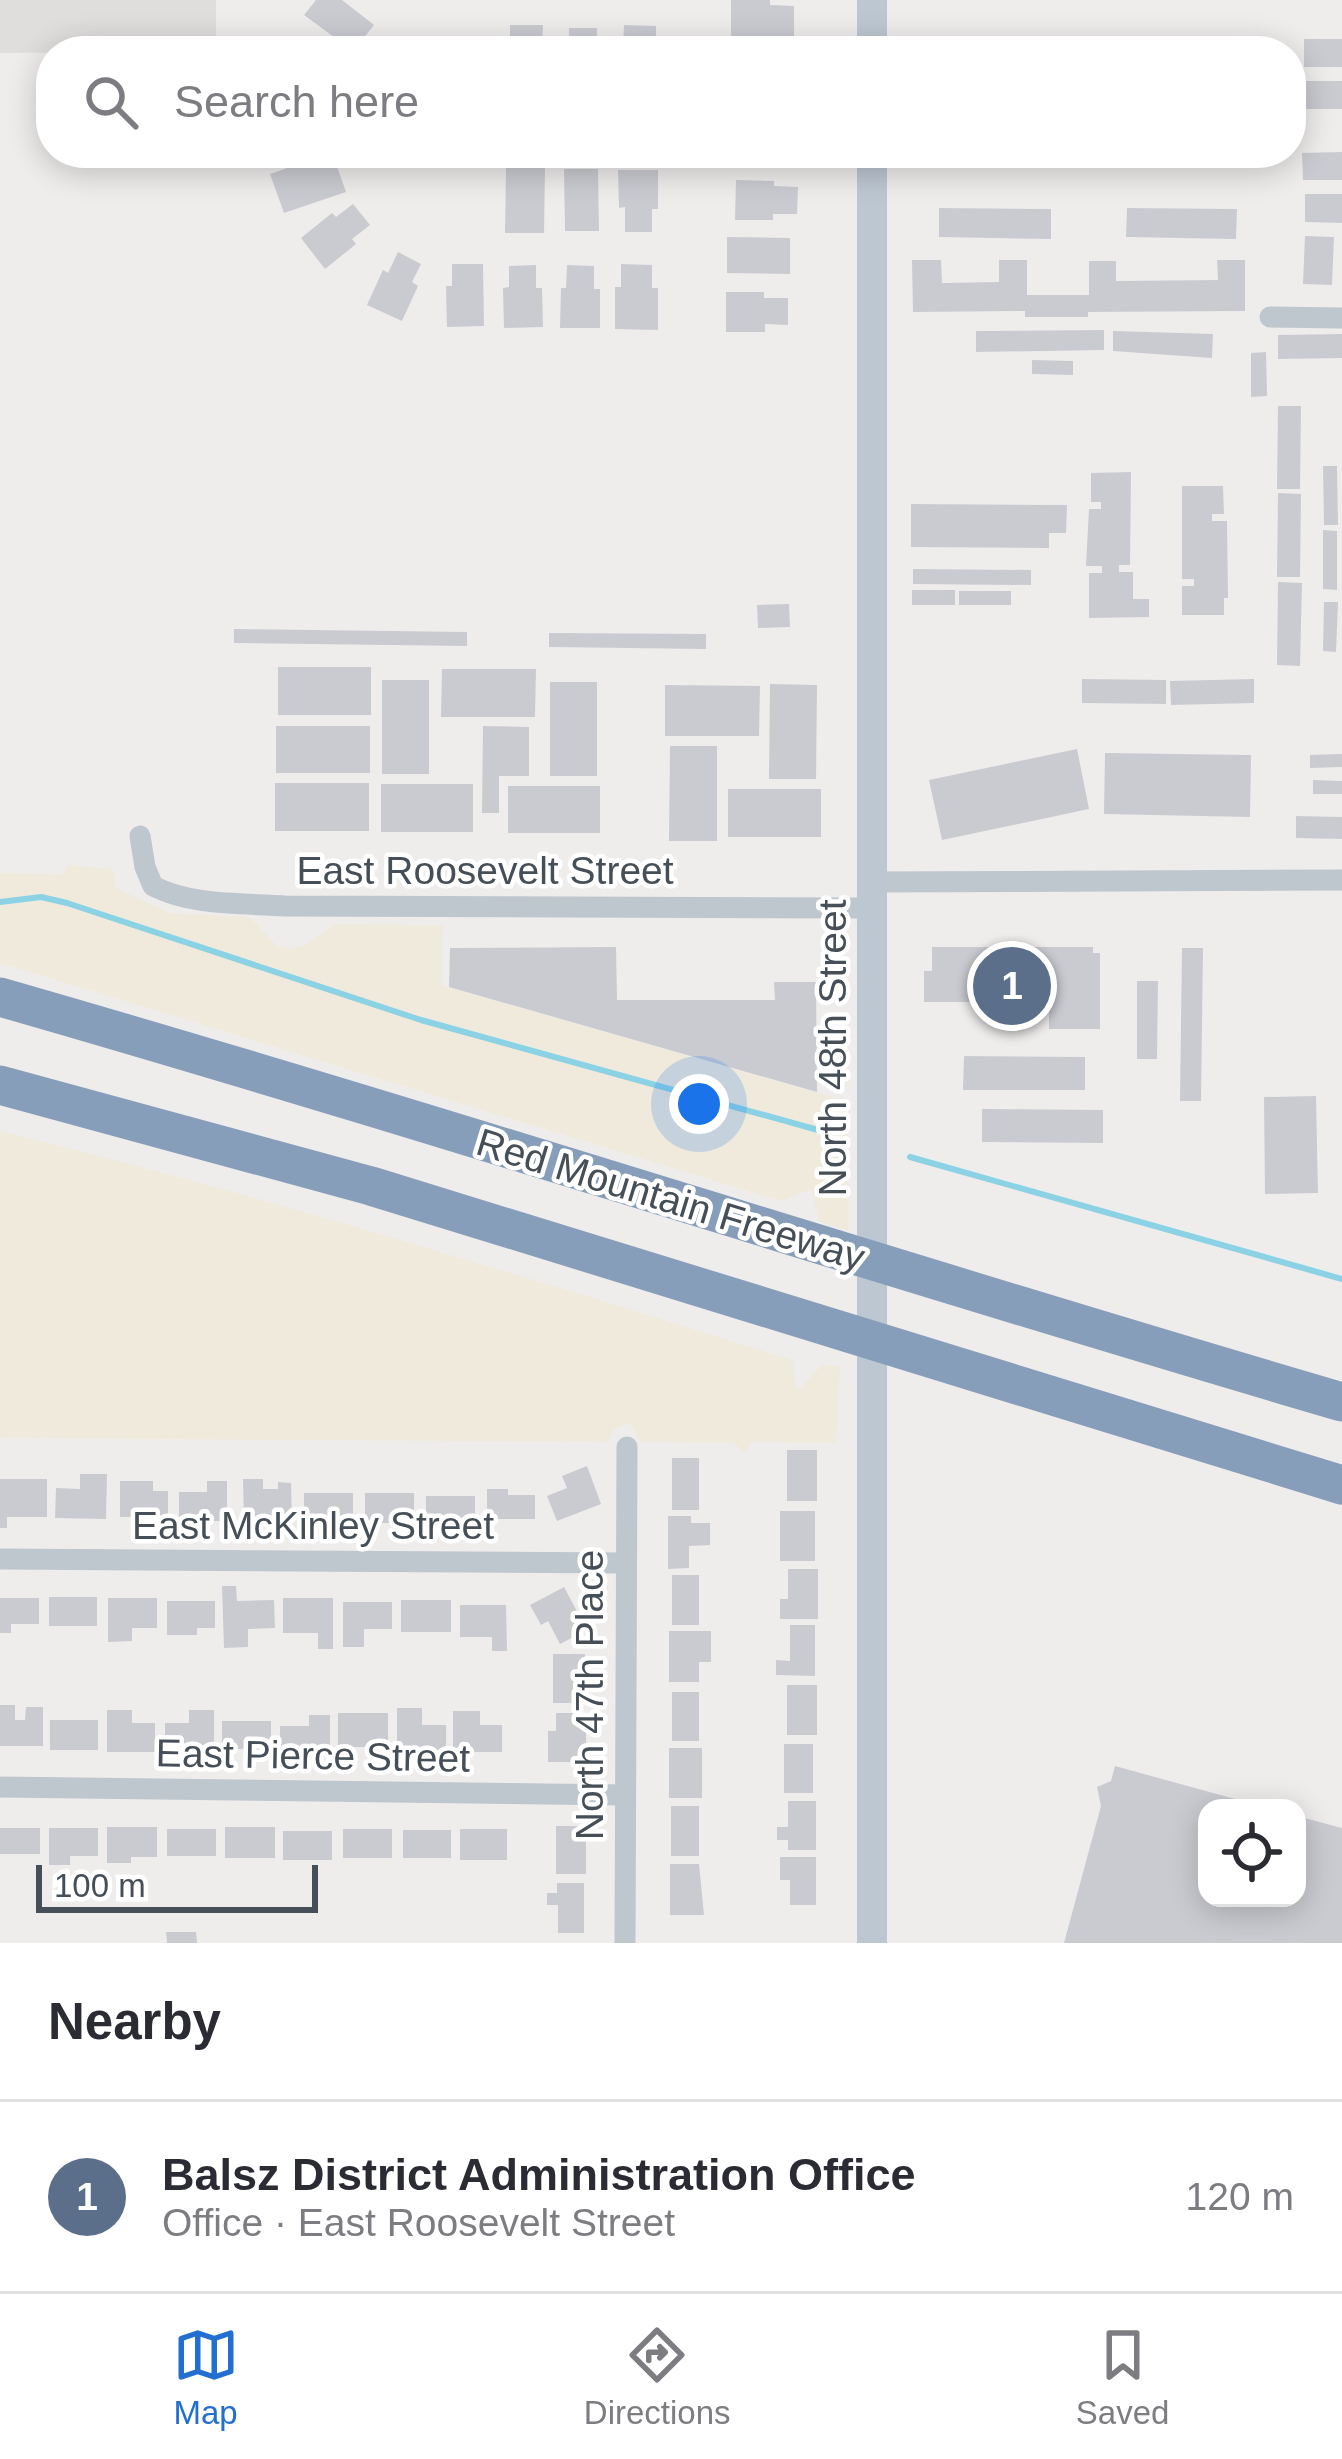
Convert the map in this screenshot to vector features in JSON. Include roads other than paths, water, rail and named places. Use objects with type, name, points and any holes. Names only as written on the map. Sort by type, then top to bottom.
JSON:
[{"type":"highway","name":"Red Mountain Freeway","points":[[0,997],[329,1092],[942,1285],[1342,1402]]},
{"type":"highway","name":"Red Mountain Freeway","points":[[12,1090],[327,1173],[1342,1485]]},
{"type":"highway","points":[[942,1363],[1342,1512]]},
{"type":"street","points":[[872,0],[872,36]]},
{"type":"street","name":"North 48th Street","points":[[872,168],[872,1943]]},
{"type":"street","points":[[1270,316],[1342,318]]},
{"type":"street","name":"East Roosevelt Street","points":[[140,836],[153,886],[173,896],[285,906],[1342,880]]},
{"type":"street","name":"North 47th Place","points":[[625,1943],[627,1447]]},
{"type":"street","name":"East McKinley Street","points":[[0,1559],[625,1563]]},
{"type":"street","name":"East Pierce Street","points":[[0,1787],[625,1795]]},
{"type":"waterway","points":[[0,902],[41,897],[67,903],[421,1020],[818,1130]]},
{"type":"waterway","points":[[910,1157],[1342,1279]]},
{"type":"place","name":"Balsz District Administration Office","points":[[1012,986]]}]
